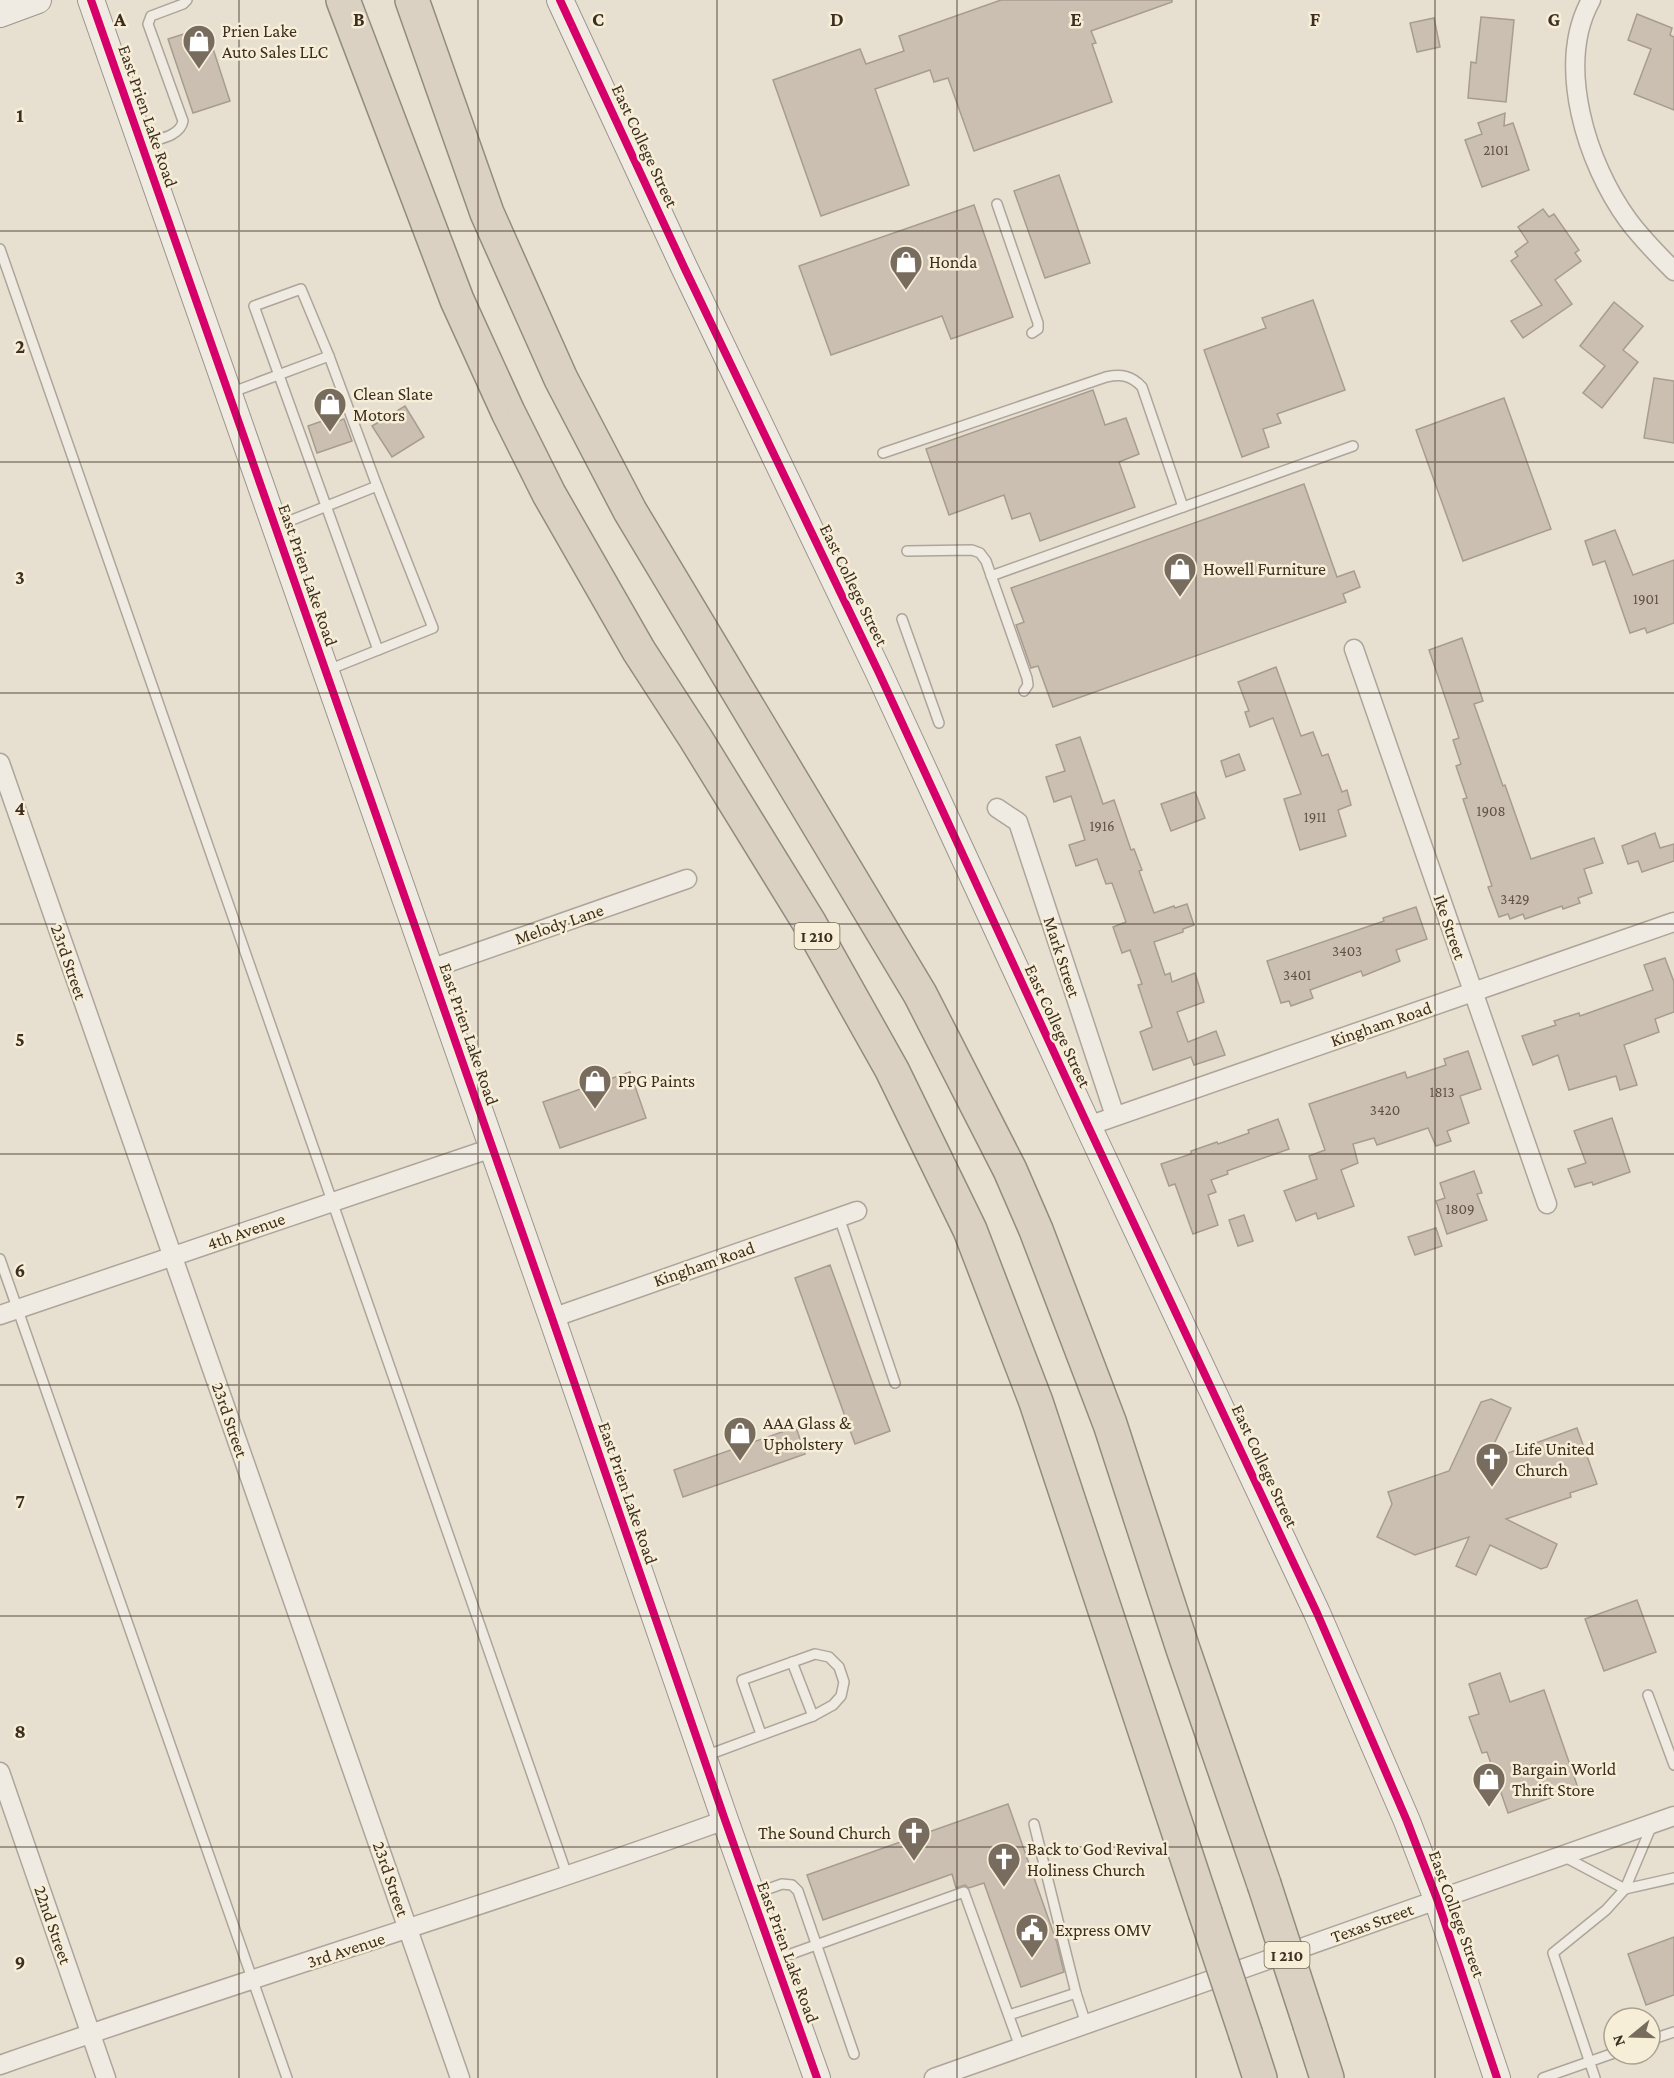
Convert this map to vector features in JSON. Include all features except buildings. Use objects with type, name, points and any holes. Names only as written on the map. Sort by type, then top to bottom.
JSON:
[{"type":"highway","name":"I 210","points":[[344,0],[458,300],[508,412],[544,484],[639,651],[810,924],[892,1070],[970,1230],[1036,1402],[1260,2078]]},
{"type":"highway","name":"I 210","points":[[412,0],[487,213],[561,379],[630,511],[920,994],[1010,1170],[1040,1240],[1110,1424],[1183,1650],[1264,1884],[1327,2078]]},
{"type":"street","points":[[0,14],[38,0]]},
{"type":"street","name":"East Prien Lake Road","points":[[91,0],[817,2078]]},
{"type":"street","name":"East College Street","points":[[560,0],[688,277],[879,673],[1088,1126],[1317,1612],[1407,1821],[1437,1899],[1497,2078]]},
{"type":"street","points":[[1592,0],[1579,29],[1576,58],[1576,89],[1587,134],[1605,183],[1620,208],[1647,243],[1674,271]]},
{"type":"street","name":"Ike Street","points":[[1354,649],[1547,1204]]},
{"type":"street","name":"23rd Street","points":[[0,763],[460,2078]]},
{"type":"street","name":"Mark Street","points":[[997,808],[1018,822],[1115,1116]]},
{"type":"street","name":"Melody Lane","points":[[430,969],[687,879]]},
{"type":"street","name":"Kingham Road","points":[[1088,1126],[1674,922]]},
{"type":"street","name":"4th Avenue","points":[[9,1312],[492,1148]]},
{"type":"street","name":"Kingham Road","points":[[552,1318],[856,1211]]},
{"type":"street","name":"22nd Street","points":[[0,1772],[106,2078]]},
{"type":"street","name":"Texas Street","points":[[934,2078],[1674,1816]]},
{"type":"street","name":"3rd Avenue","points":[[0,2065],[90,2033],[408,1930],[725,1820]]},
{"type":"lane","points":[[142,145],[177,133],[181,128],[183,121],[148,24],[151,16],[183,4],[187,0]]},
{"type":"lane","points":[[997,204],[1038,323],[1038,329],[1032,333]]},
{"type":"lane","points":[[0,249],[567,1875]]},
{"type":"lane","points":[[326,671],[433,628],[301,289],[254,306],[378,650]]},
{"type":"lane","points":[[230,393],[329,356]]},
{"type":"lane","points":[[884,453],[1106,377],[1127,376],[1136,380],[1142,387],[1183,507]]},
{"type":"lane","points":[[991,576],[1353,446]]},
{"type":"lane","points":[[276,527],[377,486]]},
{"type":"lane","points":[[907,551],[972,550],[980,553],[986,561],[1027,678],[1028,685],[1024,691]]},
{"type":"lane","points":[[902,619],[939,723]]},
{"type":"lane","points":[[838,1217],[895,1383]]},
{"type":"lane","points":[[0,1259],[9,1312],[254,1980],[287,2078]]},
{"type":"lane","points":[[703,1756],[813,1716],[833,1705],[841,1696],[844,1682],[839,1667],[830,1657],[815,1654],[742,1680],[761,1734]]},
{"type":"lane","points":[[792,1662],[813,1716]]},
{"type":"lane","points":[[1648,1695],[1674,1765]]},
{"type":"lane","points":[[1595,2078],[1554,1953],[1606,1910],[1625,1889],[1653,1823]]},
{"type":"lane","points":[[1034,1824],[1076,1993],[1086,2024]]},
{"type":"lane","points":[[1561,1855],[1625,1889],[1674,1878]]},
{"type":"lane","points":[[752,1895],[782,1884],[792,1885],[798,1892],[854,2054]]},
{"type":"lane","points":[[775,1960],[964,1892],[1020,2047]]},
{"type":"lane","points":[[1009,2015],[1076,1993]]},
{"type":"lane","points":[[1543,2078],[1602,2058]]},
{"type":"cycle path","points":[[91,0],[817,2078]]},
{"type":"cycle path","points":[[560,0],[684,267],[879,673],[1088,1126],[1317,1613],[1407,1821],[1437,1899],[1497,2078]]},
{"type":"place","name":"Prien Lake Auto Sales LLC","points":[[199,70]]},
{"type":"place","name":"Honda","points":[[906,291]]},
{"type":"place","name":"Clean Slate Motors","points":[[330,433]]},
{"type":"place","name":"Howell Furniture","points":[[1180,598]]},
{"type":"place","name":"PPG Paints","points":[[595,1110]]},
{"type":"place","name":"AAA Glass & Upholstery","points":[[740,1462]]},
{"type":"place","name":"Life United Church","points":[[1492,1488]]},
{"type":"place","name":"Bargain World Thrift Store","points":[[1489,1808]]},
{"type":"place","name":"The Sound Church","points":[[914,1862]]},
{"type":"place","name":"Back to God Revival Holiness Church","points":[[1004,1888]]},
{"type":"place","name":"Express OMV","points":[[1032,1959]]}]
